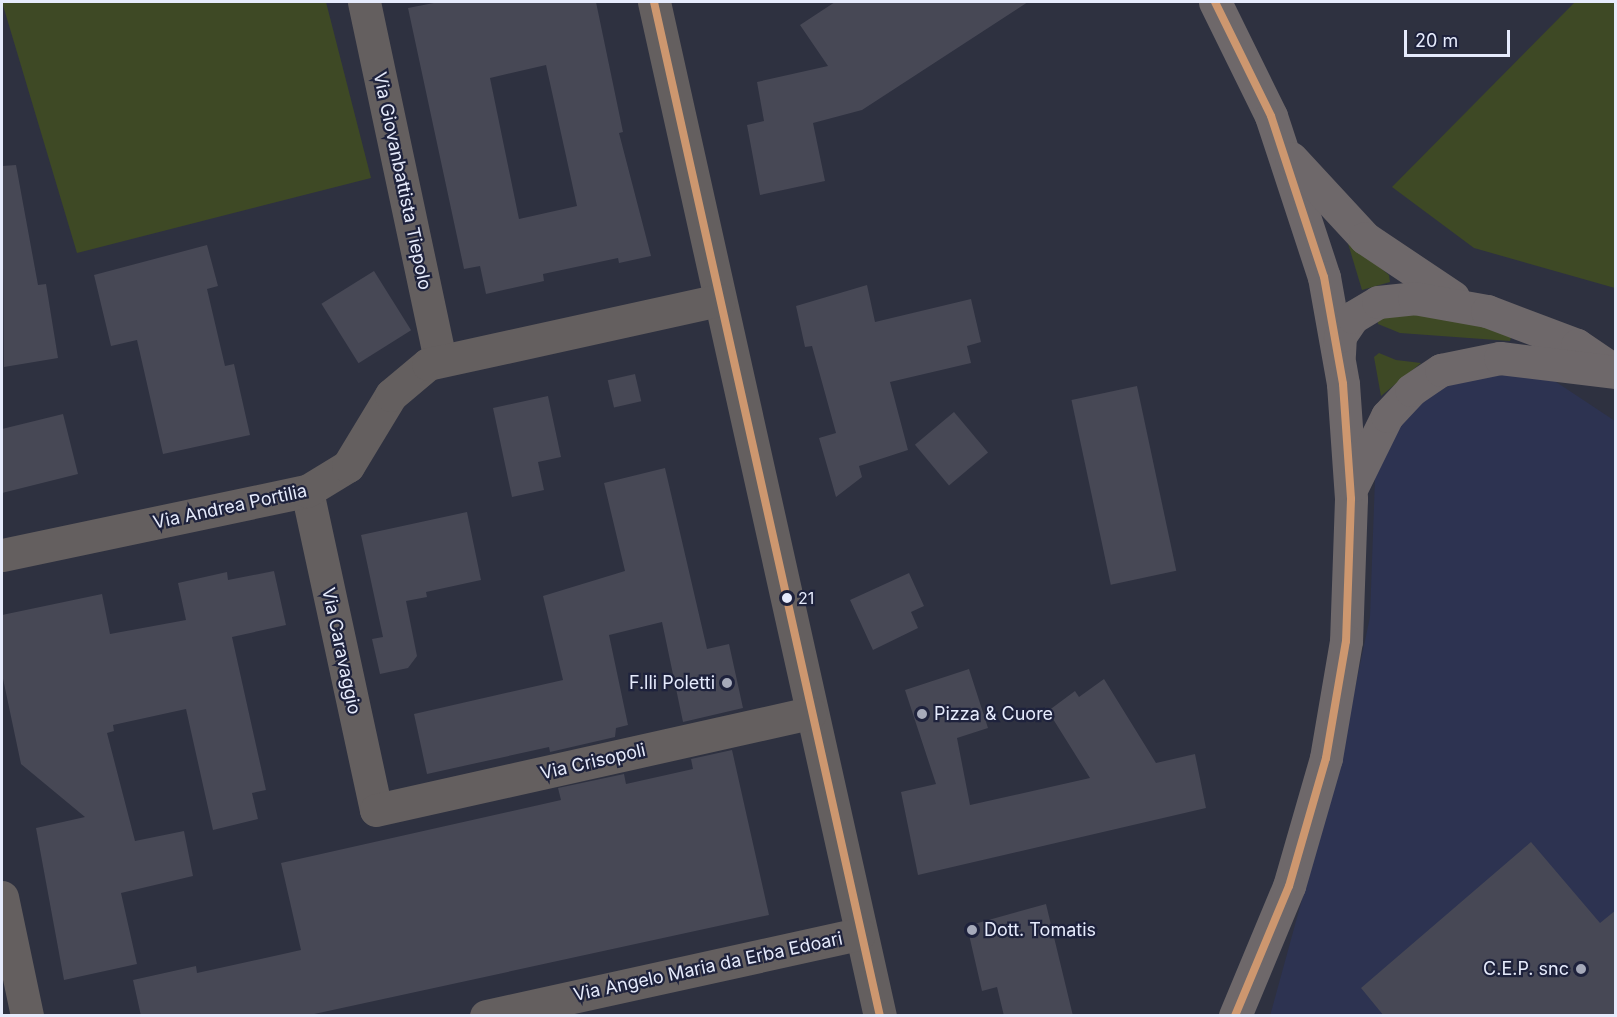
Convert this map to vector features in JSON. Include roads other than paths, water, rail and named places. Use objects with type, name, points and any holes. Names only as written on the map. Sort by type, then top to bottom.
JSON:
[{"type":"main road","points":[[1215,2],[1280,141],[1324,277],[1339,356],[1351,499],[1346,641],[1326,758],[1289,886],[1235,1016]]},
{"type":"main road","points":[[1280,141],[1292,160],[1365,238],[1409,272],[1471,305],[1571,342],[1616,372]]},
{"type":"main road","points":[[1339,356],[1347,324],[1378,302],[1414,298],[1471,305]]},
{"type":"main road","points":[[1351,499],[1387,416],[1411,390],[1441,370],[1500,358],[1616,372]]},
{"type":"street","name":"Via Giovanbattista Tiepolo","points":[[364,2],[440,360]]},
{"type":"street","points":[[654,2],[859,934],[880,1016]]},
{"type":"street","name":"Via Andrea Portilia","points":[[2,555],[307,491],[348,466],[395,390],[417,370],[440,360],[719,300]]},
{"type":"street","name":"Via Caravaggio","points":[[307,491],[376,810]]},
{"type":"street","name":"Via Crisopoli","points":[[376,810],[810,713]]},
{"type":"street","points":[[2,897],[27,1016]]},
{"type":"street","name":"Via Angelo Maria da Erba Edoari","points":[[486,1016],[859,934]]},
{"type":"place","name":"21","points":[[787,598]]},
{"type":"place","name":"F.lli Poletti","points":[[727,683]]},
{"type":"place","name":"Pizza & Cuore","points":[[922,714]]},
{"type":"place","name":"Dott. Tomatis","points":[[972,930]]},
{"type":"place","name":"C.E.P. snc","points":[[1581,969]]}]
